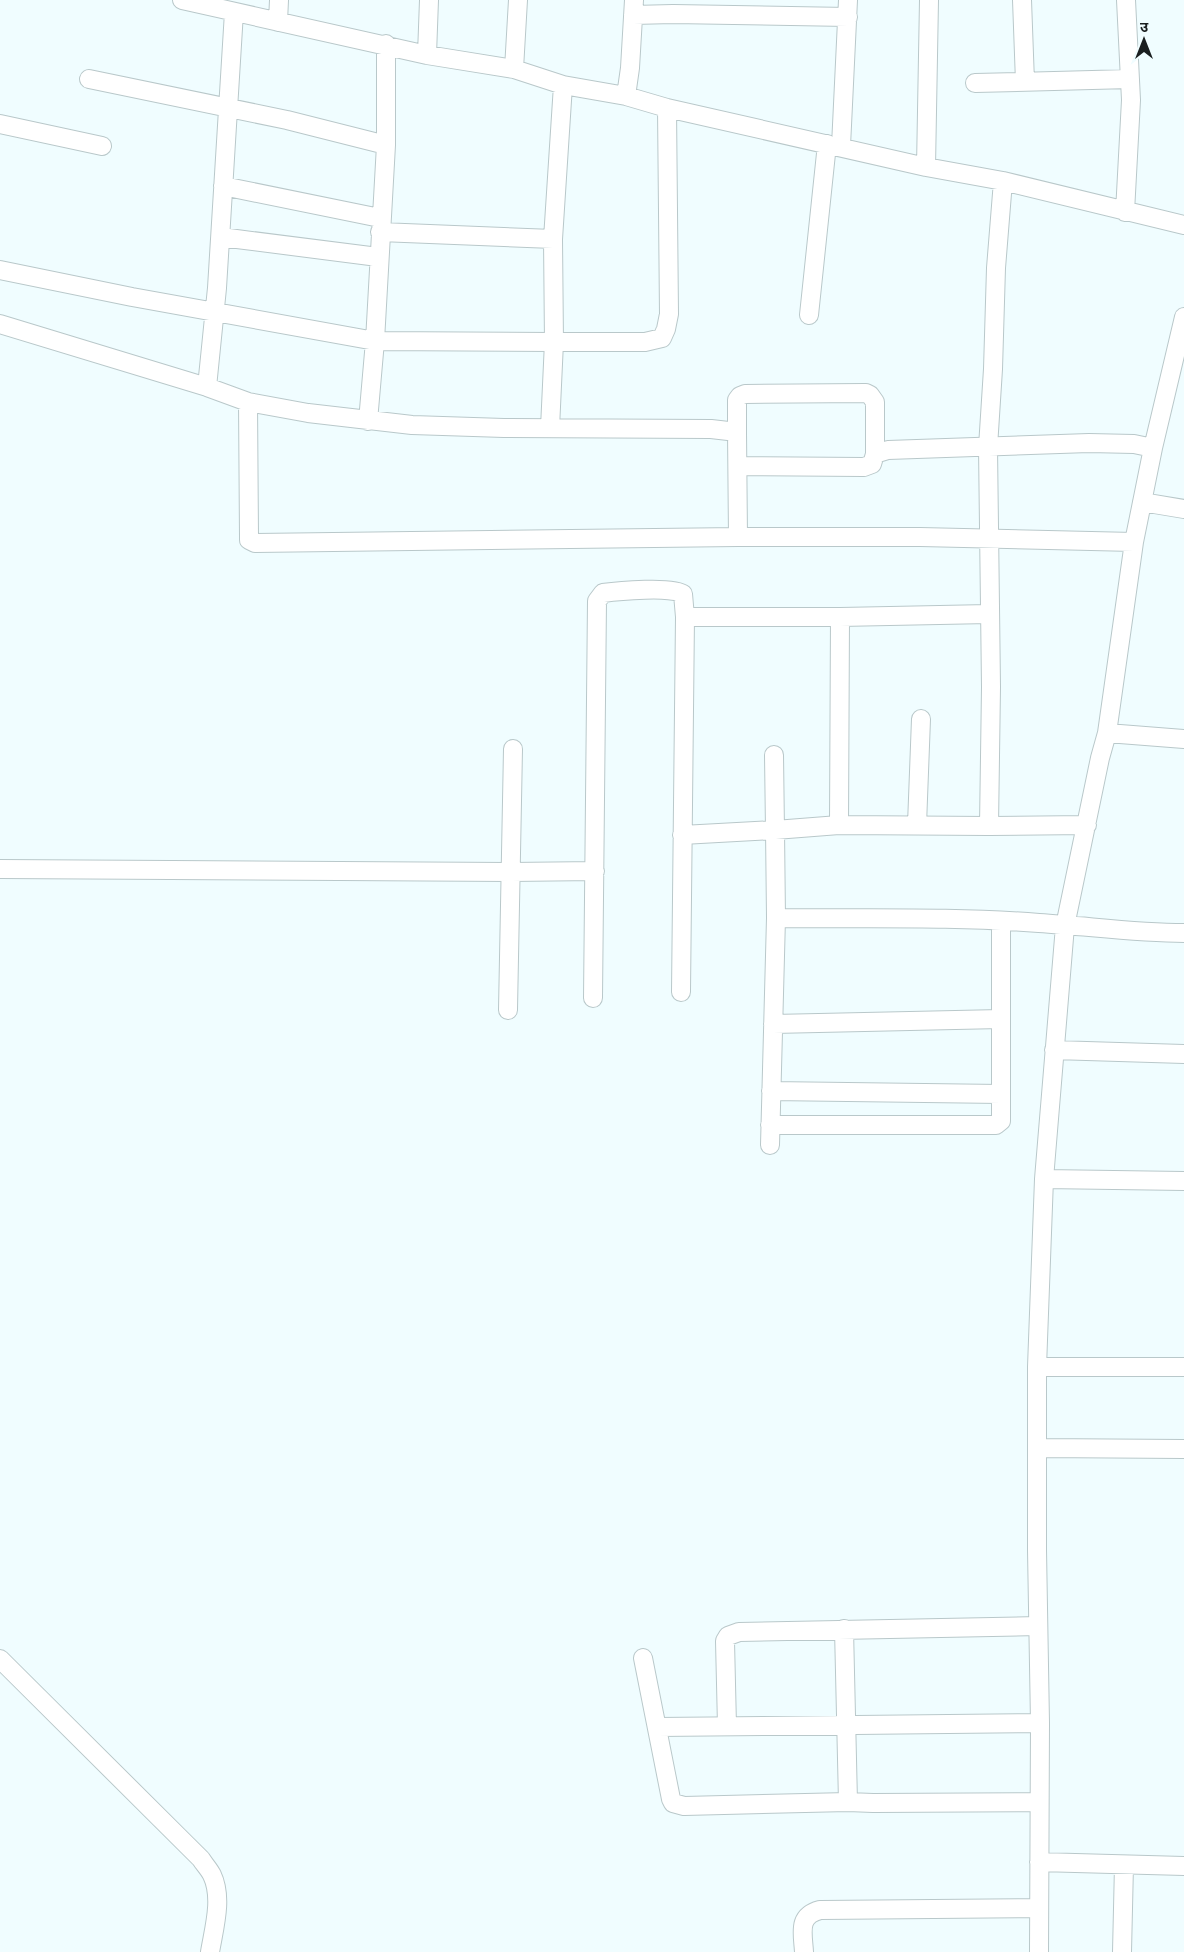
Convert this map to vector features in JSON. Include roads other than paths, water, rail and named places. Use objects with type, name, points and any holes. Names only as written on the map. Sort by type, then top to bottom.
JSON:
[{"type":"street","points":[[182,0],[386,44],[427,55],[514,69],[563,85],[626,96],[667,108],[926,167],[1003,181],[1184,225]]},
{"type":"street","points":[[278,22],[279,0]]},
{"type":"street","points":[[427,55],[429,0]]},
{"type":"street","points":[[514,69],[518,0]]},
{"type":"street","points":[[926,167],[929,0]]},
{"type":"street","points":[[1022,0],[1024,82]]},
{"type":"street","points":[[1125,212],[1131,100],[1126,0]]},
{"type":"street","points":[[626,96],[634,8],[673,14],[848,8],[834,145],[809,315]]},
{"type":"street","points":[[207,387],[221,237],[234,12]]},
{"type":"street","points":[[368,421],[375,341],[378,257],[386,144],[386,44]]},
{"type":"street","points":[[89,79],[386,144]]},
{"type":"street","points":[[975,84],[1130,79]]},
{"type":"street","points":[[550,428],[554,342],[553,239],[563,85]]},
{"type":"street","points":[[0,270],[132,297],[375,341],[644,342],[662,338],[669,314],[667,108]]},
{"type":"street","points":[[0,124],[102,146]]},
{"type":"street","points":[[989,826],[991,687],[988,447],[993,369],[996,268],[1003,181]]},
{"type":"street","points":[[223,186],[380,225],[553,239]]},
{"type":"street","points":[[221,237],[378,257]]},
{"type":"street","points":[[1038,1952],[1040,1723],[1036,1550],[1038,1366],[1044,1179],[1065,926],[1100,758],[1107,734],[1134,542],[1153,448],[1184,317]]},
{"type":"street","points":[[0,324],[207,387],[248,402],[368,421],[460,427],[712,430],[737,432]]},
{"type":"street","points":[[738,466],[864,467],[872,464],[875,454],[876,402],[866,393],[745,394],[740,396],[737,400],[738,537]]},
{"type":"street","points":[[248,402],[248,537],[249,540],[255,543],[738,537],[989,538],[1134,542]]},
{"type":"street","points":[[875,454],[888,450],[1089,443],[1134,444],[1153,448]]},
{"type":"street","points":[[1142,502],[1184,509]]},
{"type":"street","points":[[594,998],[597,601],[603,593],[614,591],[674,590],[683,594],[685,616],[681,992]]},
{"type":"street","points":[[685,616],[840,617],[989,614]]},
{"type":"street","points":[[839,825],[840,617]]},
{"type":"street","points":[[917,825],[920,719]]},
{"type":"street","points":[[1107,734],[1184,739]]},
{"type":"street","points":[[508,1010],[513,749]]},
{"type":"street","points":[[770,1145],[776,918],[774,755]]},
{"type":"street","points":[[682,835],[839,825],[1087,825]]},
{"type":"street","points":[[0,869],[595,871]]},
{"type":"street","points":[[776,918],[1001,921],[1184,934]]},
{"type":"street","points":[[770,1125],[996,1125],[1001,1121],[1001,921]]},
{"type":"street","points":[[773,1024],[1001,1019]]},
{"type":"street","points":[[1054,1050],[1184,1054]]},
{"type":"street","points":[[771,1091],[1001,1094]]},
{"type":"street","points":[[1044,1179],[1184,1181]]},
{"type":"street","points":[[1038,1366],[1184,1367]]},
{"type":"street","points":[[1038,1448],[1184,1449]]},
{"type":"street","points":[[727,1726],[725,1641],[728,1636],[739,1632],[1038,1626]]},
{"type":"street","points":[[844,1629],[848,1802]]},
{"type":"street","points":[[643,1658],[671,1799],[676,1804],[684,1806],[848,1802],[1040,1802]]},
{"type":"street","points":[[0,1659],[201,1859],[212,1875],[217,1891],[216,1917],[210,1952]]},
{"type":"street","points":[[658,1727],[1040,1723]]},
{"type":"street","points":[[1039,1862],[1184,1866]]},
{"type":"street","points":[[1122,1952],[1124,1864]]},
{"type":"street","points":[[804,1952],[803,1926],[806,1917],[810,1913],[820,1910],[1038,1908]]}]
